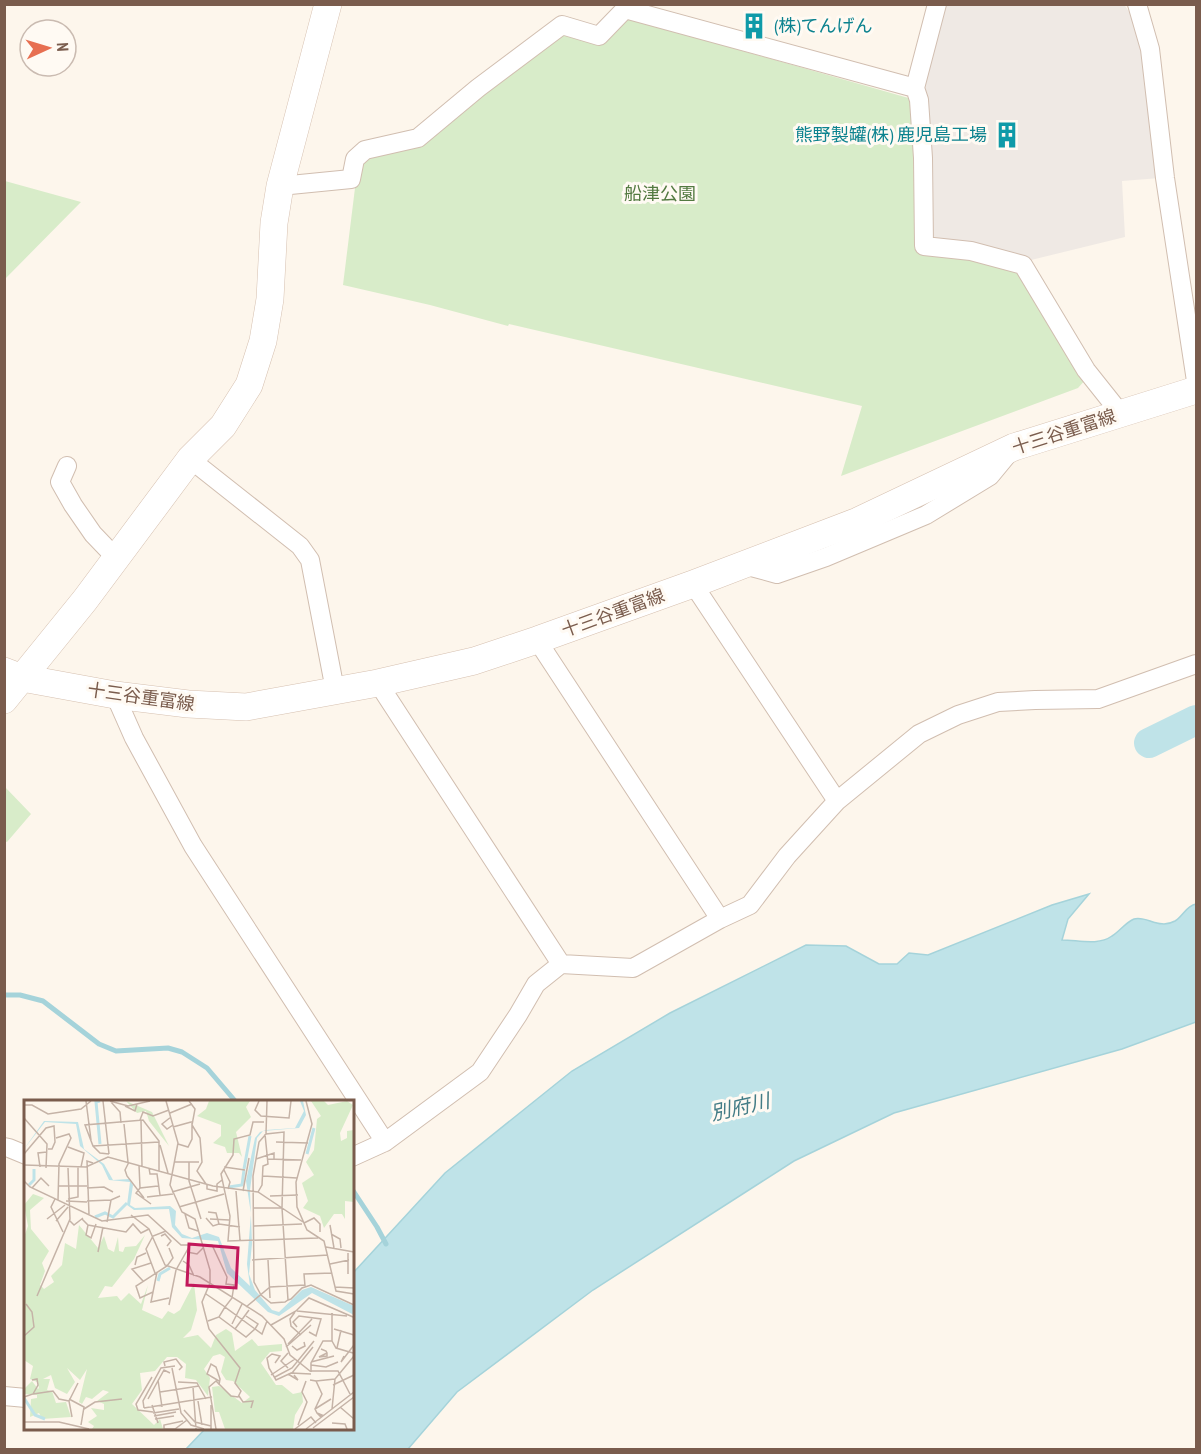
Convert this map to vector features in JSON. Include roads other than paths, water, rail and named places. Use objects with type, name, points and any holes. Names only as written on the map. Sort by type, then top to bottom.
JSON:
[{"type":"main road","points":[[4,700],[13,674],[85,600],[190,459],[223,426],[249,385],[263,341],[270,299],[274,223],[280,186],[328,4]]},
{"type":"main road","name":"十三谷重富線","points":[[13,674],[115,694],[188,704],[246,707],[378,683],[474,661],[693,584],[858,521],[1014,447],[1197,390]]},
{"type":"street","points":[[937,4],[915,87],[919,99],[923,158],[924,246],[971,251],[1023,265],[1086,370],[1121,414]]},
{"type":"street","points":[[1137,4],[1150,49],[1165,178],[1197,381]]},
{"type":"street","points":[[280,186],[351,179],[355,159],[365,150],[418,138],[478,88],[562,25],[598,36],[628,7],[915,87]]},
{"type":"street","points":[[190,459],[300,546],[310,560],[335,690]]},
{"type":"street","points":[[67,466],[60,482],[93,534],[116,558]]},
{"type":"street","points":[[693,584],[837,801]]},
{"type":"street","points":[[537,640],[720,919]]},
{"type":"street","points":[[354,1156],[385,1142],[480,1072],[536,984],[561,964],[633,968],[720,919],[750,905],[786,856],[837,801],[919,734],[957,715],[998,702],[1098,699],[1197,664]]},
{"type":"street","points":[[378,683],[561,964]]},
{"type":"street","points":[[115,694],[134,738],[193,846],[385,1142]]},
{"type":"street","points":[[4,1147],[24,1154]]},
{"type":"street","points":[[4,1396],[24,1398]]},
{"type":"water","points":[[1089,894],[1068,919],[1062,940],[1088,942],[1101,941],[1112,936],[1134,919],[1139,918],[1164,924],[1175,921],[1196,904],[1196,1022],[1122,1049],[894,1113],[794,1161],[593,1290],[457,1392],[408,1449],[186,1449],[204,1430],[354,1430],[354,1272],[445,1173],[572,1071],[670,1013],[806,945],[846,946],[879,964],[897,964],[909,953],[928,955],[1052,905]]},
{"type":"waterway","name":"別府川","points":[[1149,743],[1196,720]]},
{"type":"waterway","name":"別府川","points":[[1149,743],[1196,727]]},
{"type":"waterway","points":[[4,995],[20,995],[43,1001],[99,1044],[116,1051],[168,1048],[182,1052],[207,1068],[234,1100]]},
{"type":"waterway","points":[[354,1192],[386,1244]]},
{"type":"place","name":"(株)てんげん","points":[[754,26]]},
{"type":"place","name":"熊野製罐(株) 鹿児島工場","points":[[1007,135]]},
{"type":"park label","name":"船津公園","points":[[660,194]]}]
